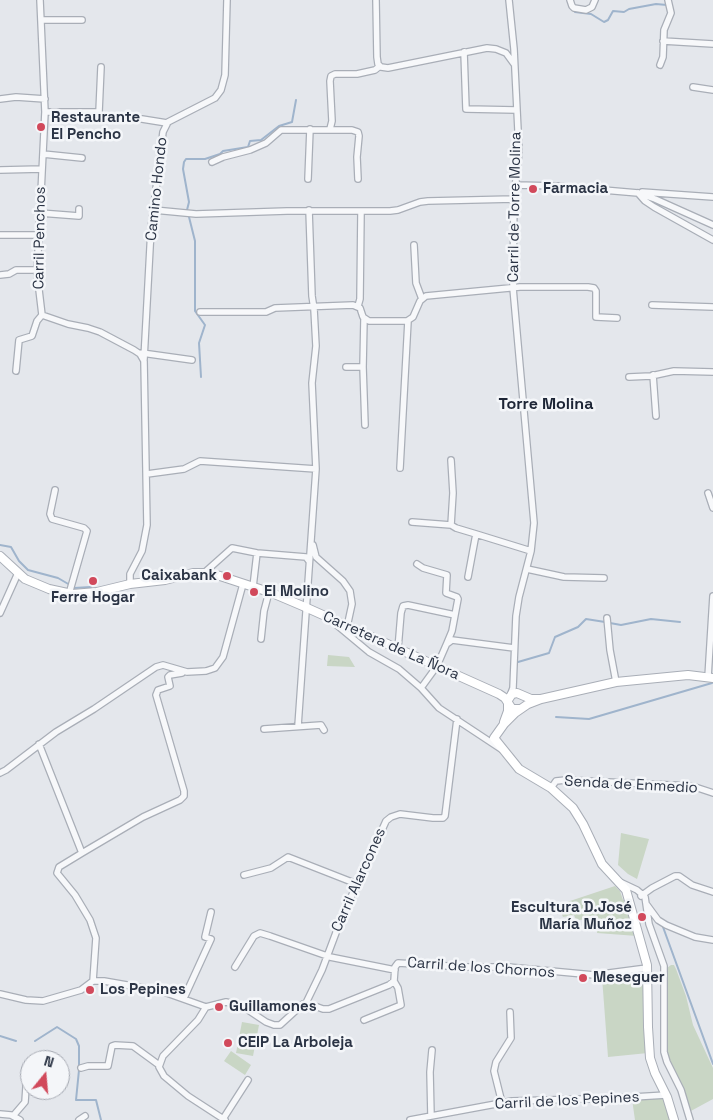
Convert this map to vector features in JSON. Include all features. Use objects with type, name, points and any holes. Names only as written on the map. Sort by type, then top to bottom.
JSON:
[{"type":"main road","name":"Carretera de La Ñora","points":[[0,556],[18,573],[33,583],[70,589],[82,594],[193,573],[204,573],[254,587],[305,607],[509,699]]},
{"type":"main road","points":[[674,1120],[666,1095],[653,1068],[650,1054],[647,968],[626,890],[602,864],[576,812],[565,799],[551,788],[519,769],[494,740],[495,735],[504,724],[522,708],[541,699],[616,682],[688,675],[711,678]]},
{"type":"main road","points":[[504,724],[508,712],[509,699],[515,693],[530,699],[541,699]]},
{"type":"main road","points":[[521,694],[525,703],[522,708]]},
{"type":"main road","points":[[509,699],[512,709],[522,708]]},
{"type":"street","name":"Carril Penchos","points":[[40,0],[45,112],[37,270],[42,315]]},
{"type":"street","name":"Camino Hondo","points":[[143,355],[151,229],[163,132],[167,123],[215,98],[221,90],[225,75],[226,0]]},
{"type":"street","points":[[376,0],[377,57],[380,66]]},
{"type":"street","name":"Carril de Torre Molina","points":[[509,0],[515,65],[519,151],[514,199],[513,288],[534,523],[531,551],[519,597],[514,648],[513,690],[509,699]]},
{"type":"street","points":[[570,0],[574,8],[586,10],[592,7],[595,0]]},
{"type":"street","points":[[660,65],[662,61],[664,30],[671,13],[668,0]]},
{"type":"street","points":[[41,20],[82,20]]},
{"type":"street","points":[[664,41],[713,44]]},
{"type":"street","points":[[380,66],[388,68],[487,48],[511,54],[514,51]]},
{"type":"street","points":[[464,52],[466,109],[516,110]]},
{"type":"street","points":[[506,53],[515,65]]},
{"type":"street","points":[[45,112],[99,112],[101,66]]},
{"type":"street","points":[[330,129],[332,121],[331,76],[335,74],[357,74],[375,70],[380,66]]},
{"type":"street","points":[[693,87],[713,90]]},
{"type":"street","points":[[0,98],[45,99]]},
{"type":"street","points":[[142,119],[167,123]]},
{"type":"street","points":[[308,178],[310,129]]},
{"type":"street","points":[[212,162],[223,156],[250,150],[266,143],[281,130],[352,130],[358,132],[358,179]]},
{"type":"street","points":[[42,154],[82,158]]},
{"type":"street","points":[[0,170],[42,169]]},
{"type":"street","points":[[516,185],[558,186],[654,195],[713,198]]},
{"type":"street","points":[[638,193],[647,202],[713,240]]},
{"type":"street","points":[[647,202],[647,199],[654,195]]},
{"type":"street","points":[[654,195],[713,225]]},
{"type":"street","points":[[154,210],[196,214],[309,210],[362,212],[398,210],[428,201],[514,199]]},
{"type":"street","points":[[40,213],[79,216],[79,209]]},
{"type":"street","points":[[298,726],[316,469],[312,383],[316,358],[309,210]]},
{"type":"street","points":[[362,212],[358,306],[364,319],[365,425]]},
{"type":"street","points":[[0,236],[39,236]]},
{"type":"street","points":[[414,245],[416,283],[422,299]]},
{"type":"street","points":[[0,275],[9,274],[16,270],[37,270]]},
{"type":"street","points":[[400,468],[408,320],[415,313],[422,299],[432,295],[513,288],[594,288],[596,291],[596,317],[617,318]]},
{"type":"street","points":[[652,305],[713,307]]},
{"type":"street","points":[[200,312],[266,312],[275,308],[358,306]]},
{"type":"street","points":[[16,371],[19,340],[32,336],[37,322],[42,315],[68,324],[93,329],[143,355],[192,360]]},
{"type":"street","points":[[364,319],[372,321],[408,320]]},
{"type":"street","points":[[130,584],[130,574],[141,555],[146,536],[147,474],[143,355]]},
{"type":"street","points":[[346,367],[364,367]]},
{"type":"street","points":[[629,376],[653,375],[674,371],[713,372]]},
{"type":"street","points":[[653,375],[656,416]]},
{"type":"street","points":[[451,460],[453,495],[451,525]]},
{"type":"street","points":[[147,474],[184,469],[200,461],[316,469]]},
{"type":"street","points":[[55,490],[50,511],[52,519],[84,528],[86,531],[83,548],[70,589]]},
{"type":"street","points":[[708,493],[713,508]]},
{"type":"street","points":[[412,522],[451,525],[531,551]]},
{"type":"street","points":[[468,577],[476,534]]},
{"type":"street","points":[[312,541],[318,560]]},
{"type":"street","points":[[204,573],[232,548],[306,557],[309,562]]},
{"type":"street","points":[[254,587],[257,552]]},
{"type":"street","points":[[309,562],[312,558],[318,560],[343,581],[350,591],[352,604],[347,627]]},
{"type":"street","points":[[417,564],[423,568],[447,575],[446,593],[458,598],[452,631],[437,666],[421,688]]},
{"type":"street","points":[[526,569],[564,578],[604,578]]},
{"type":"street","points":[[0,613],[18,573]]},
{"type":"street","points":[[170,675],[206,671],[215,668],[220,663],[243,584]]},
{"type":"street","points":[[261,639],[264,611],[269,592]]},
{"type":"street","points":[[711,678],[713,596]]},
{"type":"street","points":[[398,649],[403,606],[455,615]]},
{"type":"street","points":[[330,618],[369,652],[399,668],[439,708],[501,749]]},
{"type":"street","points":[[607,618],[616,682]]},
{"type":"street","points":[[452,631],[454,638],[459,641]]},
{"type":"street","points":[[446,645],[451,640],[514,648]]},
{"type":"street","points":[[0,773],[153,668],[159,665],[187,672]]},
{"type":"street","points":[[93,981],[96,938],[85,912],[75,895],[57,873],[59,867],[82,853],[143,817],[180,800],[184,796],[184,790],[156,695],[158,690],[170,686],[171,671],[167,666]]},
{"type":"street","points":[[513,682],[521,694]]},
{"type":"street","name":"Carril Alarcones","points":[[306,1003],[342,914],[384,823],[388,819],[400,814],[439,818],[445,816],[457,719]]},
{"type":"street","points":[[264,729],[321,725],[324,730]]},
{"type":"street","points":[[483,738],[488,739],[495,735]]},
{"type":"street","points":[[40,744],[82,853]]},
{"type":"street","name":"Senda de Enmedio","points":[[551,788],[556,781],[566,780],[692,786],[713,793]]},
{"type":"street","points":[[244,875],[271,868],[288,858],[357,884]]},
{"type":"street","points":[[642,896],[674,876],[679,876],[692,886],[713,892]]},
{"type":"street","points":[[618,882],[632,887],[642,896],[658,920],[677,931],[713,940]]},
{"type":"street","points":[[626,890],[642,896]]},
{"type":"street","points":[[646,901],[649,924],[664,966],[664,1052],[681,1090],[690,1120]]},
{"type":"street","points":[[184,998],[211,939],[205,937],[211,912]]},
{"type":"street","points":[[649,924],[651,920],[658,920]]},
{"type":"street","points":[[235,967],[257,934],[270,936],[326,956],[394,970]]},
{"type":"street","name":"Carril de los Chornos","points":[[306,1003],[322,1009],[329,1009],[384,987],[394,980],[394,970],[396,965],[401,962],[465,967],[508,967],[594,975],[647,968]]},
{"type":"street","points":[[364,1020],[401,1005],[398,988],[394,980]]},
{"type":"street","points":[[0,994],[26,1000],[43,1001],[81,990],[93,981],[104,981],[160,991],[206,1006],[226,1002],[242,1006],[266,1022],[274,1025],[280,1025],[298,1007],[306,1003]]},
{"type":"street","points":[[159,1065],[163,1056],[198,1020],[206,1006]]},
{"type":"street","points":[[502,1102],[494,1071],[496,1062],[511,1038],[510,1012]]},
{"type":"street","points":[[81,1068],[108,1066],[112,1046],[125,1044],[137,1048],[159,1065],[164,1076],[192,1099],[202,1103],[224,1119],[248,1080]]},
{"type":"street","points":[[431,1116],[430,1072],[432,1050]]},
{"type":"street","name":"Carril de los Pepines","points":[[410,1120],[502,1102],[666,1095]]},
{"type":"street","points":[[13,1116],[25,1100]]},
{"type":"street","points":[[0,1114],[13,1116],[20,1120]]},
{"type":"street","points":[[79,1120],[85,1116]]},
{"type":"green space","points":[[328,655],[349,657],[355,667],[327,666]]},
{"type":"green space","points":[[621,833],[649,839],[637,879],[618,865]]},
{"type":"green space","points":[[615,886],[620,891],[623,900],[626,899],[637,936],[597,933],[599,919],[576,920],[574,915],[563,917],[558,905]]},
{"type":"green space","points":[[674,965],[676,969],[686,996],[693,1025],[713,1068],[713,1099],[689,1112],[666,1052],[667,968]]},
{"type":"green space","points":[[638,970],[645,975],[648,1053],[608,1057],[602,977]]},
{"type":"green space","points":[[242,1022],[259,1025],[253,1056],[236,1053]]},
{"type":"green space","points":[[231,1051],[251,1065],[245,1075],[224,1061]]},
{"type":"green space","points":[[665,1098],[673,1120],[635,1120],[632,1099]]},
{"type":"waterway","points":[[575,12],[591,14],[604,22],[608,20],[613,11],[624,12],[629,9],[656,4],[667,5]]},
{"type":"waterway","points":[[187,210],[189,202],[183,169],[186,159],[205,159],[220,154],[223,151],[248,147],[250,141],[261,140],[279,126],[292,122],[296,100]]},
{"type":"waterway","points":[[189,217],[195,241],[195,311],[205,325],[199,343],[201,377]]},
{"type":"waterway","points":[[0,545],[11,547],[19,561],[28,570],[58,578],[70,585]]},
{"type":"waterway","points":[[74,588],[91,587]]},
{"type":"waterway","points":[[518,662],[549,653],[555,637],[578,627],[586,619],[605,622]]},
{"type":"waterway","points":[[610,623],[621,625],[651,619],[680,622]]},
{"type":"waterway","points":[[556,717],[589,719],[712,683]]},
{"type":"waterway","points":[[663,927],[713,1064]]},
{"type":"waterway","points":[[35,1041],[57,1027],[76,1039],[79,1046],[76,1100],[96,1100],[101,1120]]},
{"type":"waterway","points":[[0,1036],[16,1041]]},
{"type":"place","name":"Restaurante El Pencho","points":[[41,127]]},
{"type":"place","name":"Farmacia","points":[[533,189]]},
{"type":"place","name":"Caixabank","points":[[227,576]]},
{"type":"place","name":"Ferre Hogar","points":[[93,581]]},
{"type":"place","name":"El Molino","points":[[254,592]]},
{"type":"place","name":"Escultura D.José María Muñoz","points":[[642,917]]},
{"type":"place","name":"Meseguer","points":[[583,978]]},
{"type":"place","name":"Los Pepines","points":[[90,990]]},
{"type":"place","name":"Guillamones","points":[[219,1007]]},
{"type":"place","name":"CEIP La Arboleja","points":[[228,1043]]},
{"type":"district","name":"Torre Molina","points":[[546,405]]}]
